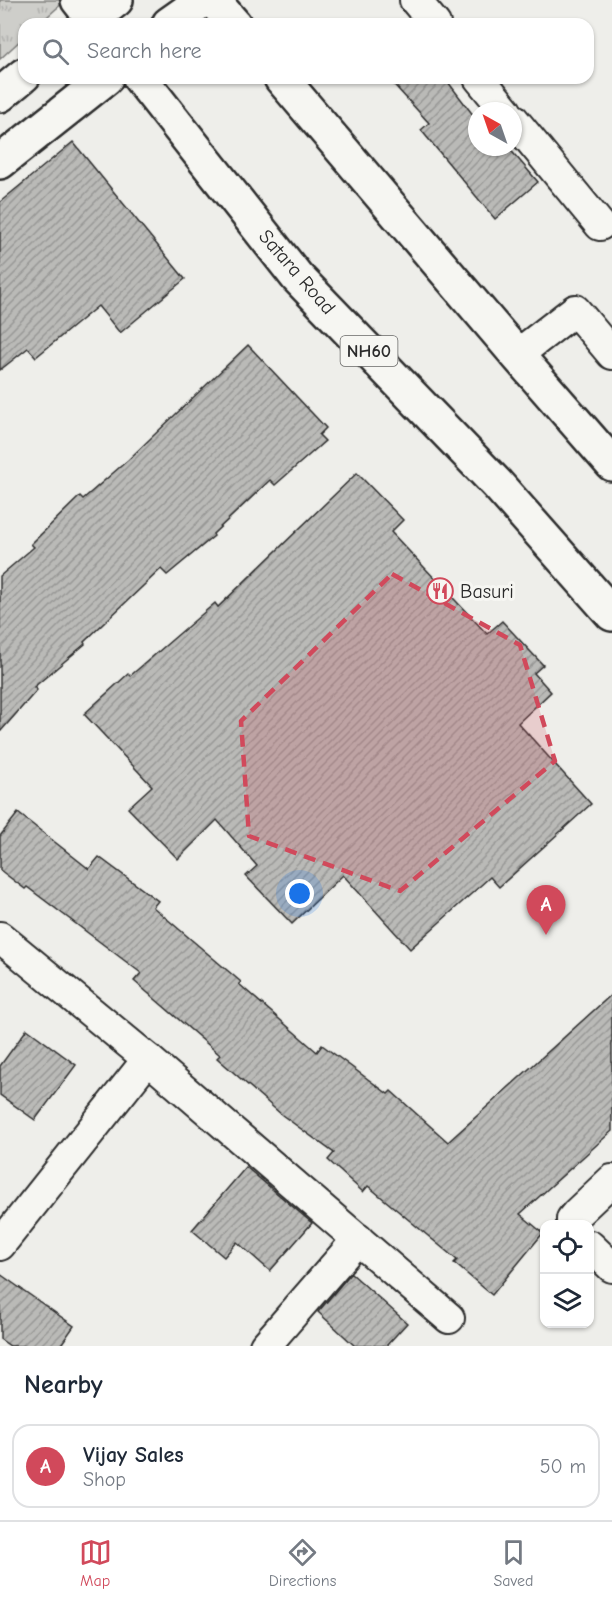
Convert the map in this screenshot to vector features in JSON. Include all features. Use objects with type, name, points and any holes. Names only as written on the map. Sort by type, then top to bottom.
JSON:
[{"type":"main road","points":[[178,18],[203,0]]},
{"type":"main road","points":[[213,0],[229,18]]},
{"type":"main road","points":[[0,95],[18,80]]},
{"type":"main road","points":[[0,162],[98,84]]},
{"type":"main road","name":"Satara Road","points":[[145,84],[297,277],[496,484],[612,614]]},
{"type":"main road","points":[[286,84],[612,464]]},
{"type":"street","points":[[415,0],[430,18]]},
{"type":"street","points":[[484,84],[499,102]]},
{"type":"street","points":[[522,130],[600,225]]},
{"type":"street","points":[[517,355],[574,310],[612,354]]},
{"type":"street","points":[[0,937],[148,1059],[449,1318]]},
{"type":"street","points":[[0,1245],[148,1059]]},
{"type":"street","points":[[572,1220],[612,1180]]},
{"type":"street","points":[[265,1346],[358,1239]]},
{"type":"street","points":[[594,1250],[612,1267]]},
{"type":"highlighted area","points":[[392,574],[520,645],[555,761],[400,891],[249,836],[241,721]]},
{"type":"green space","points":[[0,0],[66,0],[46,18],[18,18],[18,42],[0,59]]},
{"type":"building","points":[[393,84],[450,84],[468,108],[468,156],[516,156],[538,182],[495,219],[421,130],[429,123]]},
{"type":"building","points":[[73,142],[185,279],[120,333],[98,306],[36,357],[28,348],[0,370],[0,202]]},
{"type":"building","points":[[248,345],[326,428],[319,435],[325,441],[275,485],[270,480],[213,534],[214,536],[167,575],[161,569],[84,642],[85,644],[34,687],[37,690],[0,732],[0,576],[34,547],[31,544],[80,496],[83,499],[128,460]]},
{"type":"building","points":[[357,473],[403,520],[391,532],[487,634],[502,621],[543,665],[534,673],[551,692],[518,723],[591,804],[499,887],[490,877],[410,949],[343,875],[292,924],[246,876],[257,866],[217,820],[178,859],[128,808],[152,786],[84,714],[128,674],[130,676],[215,603],[218,607]]},
{"type":"building","points":[[18,813],[89,869],[99,857],[158,901],[153,907],[241,982],[239,984],[317,1052],[322,1045],[388,1094],[391,1091],[448,1142],[612,994],[612,1131],[520,1214],[540,1231],[540,1237],[492,1295],[454,1263],[457,1260],[368,1186],[363,1192],[328,1160],[334,1153],[282,1115],[217,1058],[220,1055],[134,981],[141,973],[27,887],[25,889],[0,870],[0,836]]},
{"type":"building","points":[[27,1029],[76,1065],[35,1120],[0,1095],[0,1066]]},
{"type":"building","points":[[246,1167],[312,1223],[270,1271],[237,1242],[224,1257],[192,1230]]},
{"type":"building","points":[[351,1273],[407,1323],[386,1346],[355,1346],[318,1312]]},
{"type":"building","points":[[0,1274],[74,1326],[60,1346],[10,1346],[0,1339]]},
{"type":"place","name":"Basuri","points":[[440,591]]},
{"type":"place","name":"Vijay Sales","points":[[546,935]]}]
